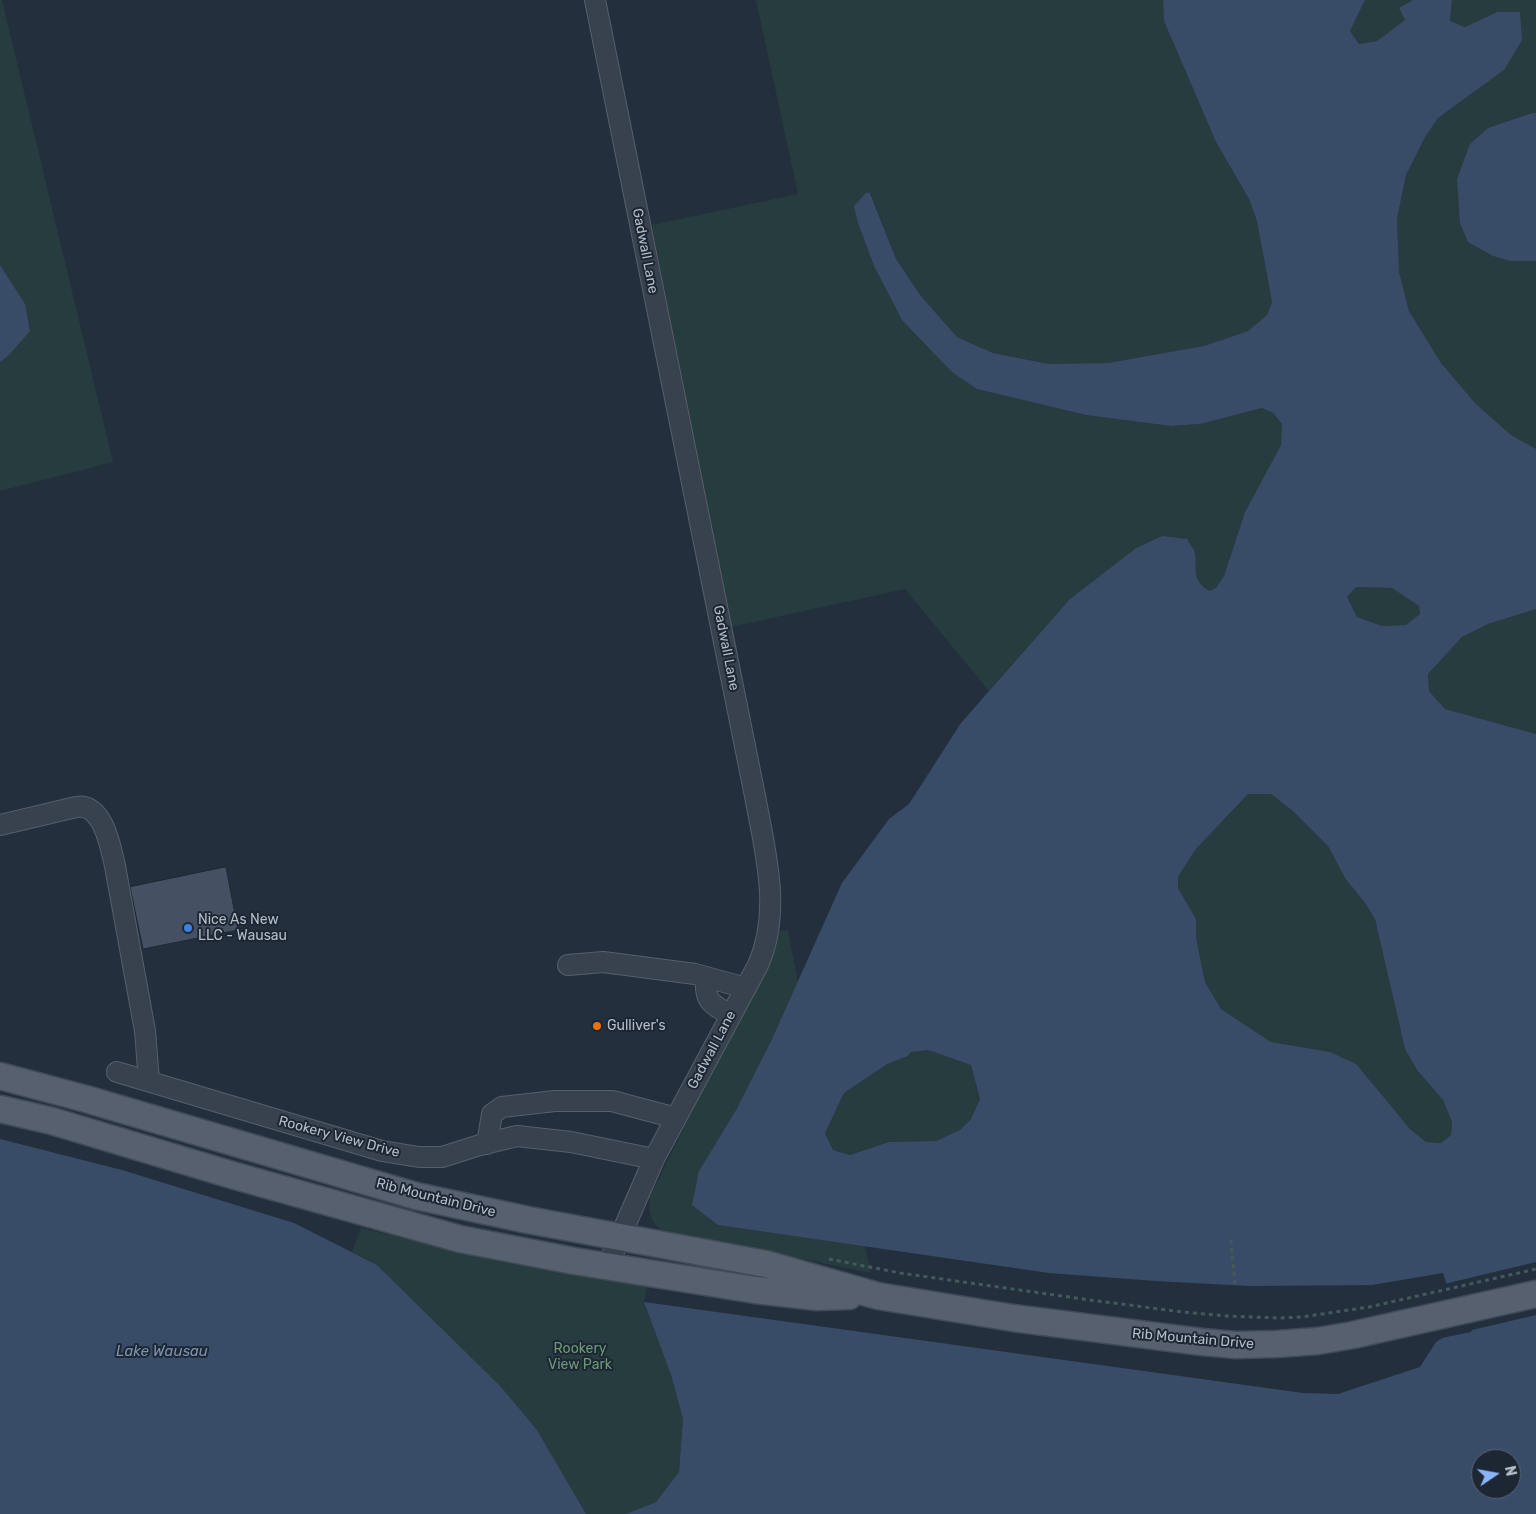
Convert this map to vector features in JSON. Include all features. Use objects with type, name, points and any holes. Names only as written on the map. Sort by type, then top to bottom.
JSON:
[{"type":"main road","name":"Rib Mountain Drive","points":[[0,1076],[105,1104],[416,1196],[528,1220],[766,1264],[878,1296],[1013,1318],[1174,1339],[1263,1345],[1310,1342],[1354,1335],[1401,1312],[1536,1294]]},
{"type":"main road","name":"Rib Mountain Drive","points":[[0,1109],[52,1121],[232,1175],[460,1239],[607,1267],[796,1295],[817,1297],[878,1296]]},
{"type":"street","name":"Gadwall Lane","points":[[595,0],[756,796],[768,865],[771,916],[763,953],[654,1159],[607,1267]]},
{"type":"street","points":[[0,825],[76,807],[84,807],[96,816],[104,827],[111,845],[145,1031],[148,1081]]},
{"type":"street","points":[[568,965],[603,962],[695,974],[746,988]]},
{"type":"street","points":[[706,977],[705,990],[712,1005],[731,1015]]},
{"type":"street","name":"Rookery View Drive","points":[[117,1072],[382,1151],[419,1157],[442,1156],[517,1136],[571,1142],[654,1159]]},
{"type":"street","points":[[487,1144],[492,1114],[502,1107],[555,1102],[612,1101],[676,1118]]},
{"type":"path","points":[[1231,1240],[1235,1285]]},
{"type":"path","points":[[829,1259],[878,1269],[1109,1302],[1227,1316],[1302,1318],[1369,1307],[1401,1312],[1536,1269]]},
{"type":"green space","points":[[0,0],[2,0],[113,462],[0,491]]},
{"type":"green space","points":[[756,0],[1163,0],[1164,21],[1216,142],[1249,199],[1257,221],[1272,302],[1267,315],[1248,331],[1204,346],[1108,363],[1049,364],[993,353],[957,337],[920,295],[896,259],[871,193],[858,223],[874,266],[902,320],[977,389],[1086,415],[1171,426],[1200,424],[1262,408],[1273,413],[1282,424],[1281,445],[1245,512],[1224,576],[1216,588],[1210,591],[1201,587],[1196,576],[1193,550],[1162,536],[1136,548],[1070,599],[989,691],[905,589],[731,627],[652,225],[798,194]]},
{"type":"green space","points":[[1365,0],[1413,0],[1399,8],[1405,20],[1377,41],[1359,44],[1350,31]]},
{"type":"green space","points":[[1452,0],[1536,0],[1536,113],[1488,128],[1470,144],[1493,256],[1510,261],[1536,261],[1536,449],[1511,435],[1475,403],[1441,363],[1409,311],[1399,272],[1397,219],[1406,175],[1425,137],[1438,118],[1504,70],[1497,12],[1465,27],[1450,21]]},
{"type":"green space","points":[[1356,587],[1392,588],[1419,606],[1420,614],[1406,625],[1382,626],[1357,617],[1347,597]]},
{"type":"green space","points":[[1536,609],[1536,734],[1445,709],[1429,691],[1428,674],[1462,637],[1488,624]]},
{"type":"green space","points":[[1248,794],[1271,794],[1294,812],[1328,846],[1345,878],[1375,919],[1405,1049],[1417,1070],[1443,1100],[1452,1122],[1451,1135],[1441,1143],[1426,1142],[1410,1129],[1330,1052],[1271,1042],[1221,1009],[1205,982],[1196,937],[1196,919],[1178,888],[1178,877],[1195,850]]},
{"type":"green space","points":[[779,930],[788,931],[798,982],[736,1110],[699,1171],[718,1225],[865,1246],[871,1273],[663,1231],[655,1225],[651,1217],[650,1197],[698,1099],[735,1031]]},
{"type":"green space","points":[[928,1050],[971,1065],[980,1099],[971,1119],[960,1130],[936,1141],[889,1142],[850,1155],[833,1150],[825,1132],[844,1093],[887,1064],[908,1056],[911,1052]]},
{"type":"green space","name":"Rookery View Park","points":[[361,1228],[502,1262],[647,1285],[644,1302],[671,1375],[683,1419],[679,1472],[656,1502],[626,1514],[586,1514],[537,1430],[425,1312],[377,1265],[352,1252]]},
{"type":"water","points":[[1163,0],[1365,0],[1350,31],[1359,44],[1377,41],[1405,20],[1399,8],[1413,0],[1452,0],[1450,21],[1465,27],[1497,12],[1520,12],[1522,40],[1504,70],[1438,118],[1425,137],[1406,175],[1397,219],[1399,272],[1409,311],[1441,363],[1475,403],[1511,435],[1536,449],[1536,609],[1488,624],[1462,637],[1428,674],[1429,691],[1445,709],[1536,734],[1536,1514],[626,1514],[656,1502],[679,1472],[683,1419],[671,1375],[644,1302],[1303,1393],[1338,1394],[1420,1367],[1436,1342],[1460,1327],[1443,1273],[1372,1285],[1249,1286],[1049,1273],[718,1225],[692,1205],[699,1171],[736,1110],[772,1039],[842,883],[889,819],[909,804],[961,723],[1070,599],[1136,548],[1162,536],[1187,539],[1194,550],[1196,573],[1199,582],[1210,591],[1216,588],[1224,576],[1245,512],[1281,445],[1282,424],[1273,413],[1262,408],[1200,424],[1171,426],[1086,415],[977,389],[952,372],[902,320],[874,266],[858,223],[854,206],[866,193],[870,193],[896,259],[920,295],[957,337],[993,353],[1049,364],[1108,363],[1204,346],[1248,331],[1267,315],[1272,302],[1257,221],[1249,199],[1216,142],[1164,21]],"holes":[[[1356,587],[1392,588],[1419,606],[1420,614],[1406,625],[1382,626],[1357,617],[1347,597]],[[1248,794],[1271,794],[1294,812],[1328,846],[1345,878],[1375,919],[1405,1049],[1417,1070],[1443,1100],[1452,1122],[1451,1135],[1441,1143],[1426,1142],[1410,1129],[1356,1064],[1330,1052],[1271,1042],[1221,1009],[1205,982],[1196,937],[1196,919],[1178,888],[1178,877],[1195,850]],[[928,1050],[971,1065],[980,1099],[971,1119],[960,1130],[936,1141],[889,1142],[850,1155],[833,1150],[825,1133],[844,1093],[887,1064],[908,1056],[911,1052]]]},
{"type":"water","points":[[1536,113],[1536,261],[1510,261],[1493,256],[1468,242],[1460,223],[1457,179],[1470,144],[1488,128]]},
{"type":"water","points":[[0,265],[25,304],[30,331],[9,355],[0,362]]},
{"type":"water","name":"Lake Wausau","points":[[0,1139],[122,1170],[294,1223],[377,1265],[501,1387],[537,1430],[586,1514],[0,1514]]},
{"type":"pier","points":[[1536,1262],[1536,1315],[1437,1339],[1457,1326],[1444,1284]]},
{"type":"building","points":[[226,867],[238,930],[143,949],[130,887]]},
{"type":"place","name":"Nice As New LLC - Wausau","points":[[188,928]]},
{"type":"place","name":"Gulliver's","points":[[597,1026]]}]
